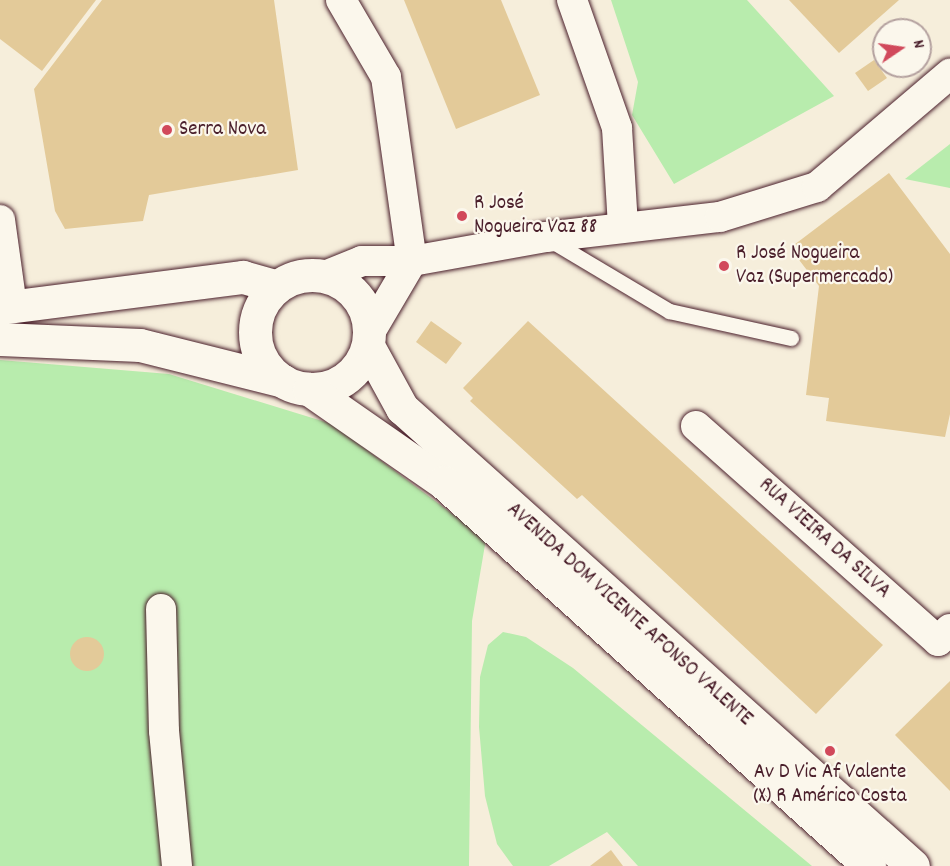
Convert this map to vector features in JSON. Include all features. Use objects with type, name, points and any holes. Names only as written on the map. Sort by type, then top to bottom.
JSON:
[{"type":"street","points":[[341,0],[386,77],[412,261],[368,340],[354,371],[341,381],[296,385],[264,361],[255,335],[265,300],[277,287],[292,278],[325,276],[362,261],[412,261],[546,237],[720,217],[817,187],[950,74]]},
{"type":"street","points":[[572,0],[617,128],[623,227]]},
{"type":"street","points":[[0,220],[6,307],[243,277],[277,287]]},
{"type":"street","points":[[325,276],[353,291],[368,319],[368,340]]},
{"type":"street","name":"AVENIDA DOM VICENTE AFONSO VALENTE","points":[[0,339],[140,345],[296,385],[443,482],[869,866]]},
{"type":"street","name":"AVENIDA DOM VICENTE AFONSO VALENTE","points":[[368,340],[402,408],[913,866]]},
{"type":"street","name":"RUA VIEIRA DA SILVA","points":[[696,426],[938,641],[950,628]]},
{"type":"street","points":[[160,609],[164,731],[177,866]]},
{"type":"lane","points":[[546,237],[669,311],[791,338]]},
{"type":"green space","points":[[611,0],[747,0],[834,96],[674,184],[632,115],[638,82]]},
{"type":"green space","points":[[950,144],[950,188],[905,179]]},
{"type":"green space","points":[[0,360],[169,374],[332,424],[486,539],[472,621],[469,866],[0,866]]},
{"type":"green space","points":[[503,632],[526,637],[573,668],[812,866],[638,866],[607,832],[549,866],[513,866],[497,844],[485,796],[479,727],[480,677],[488,645]]},
{"type":"building","points":[[0,0],[96,0],[42,71],[0,39]]},
{"type":"building","name":"Serra Nova","points":[[102,0],[274,0],[298,170],[149,195],[143,221],[65,229],[55,211],[34,89]]},
{"type":"building","points":[[404,0],[501,0],[540,95],[456,129]]},
{"type":"building","points":[[789,0],[899,0],[879,18],[872,18],[872,24],[839,53]]},
{"type":"building","points":[[872,61],[872,78],[887,78],[868,91],[855,73]]},
{"type":"building","points":[[889,173],[950,254],[950,414],[945,437],[826,421],[829,398],[806,395],[819,286],[790,248]]},
{"type":"building","points":[[431,321],[462,343],[446,364],[416,342]]},
{"type":"building","points":[[528,321],[883,645],[816,714],[582,495],[577,499],[470,401],[473,398],[463,388]]},
{"type":"building","points":[[87,637],[99,642],[104,654],[99,666],[87,671],[75,666],[70,654],[75,642]]},
{"type":"building","points":[[950,681],[950,791],[895,735]]},
{"type":"building","points":[[611,850],[623,866],[590,866]]},
{"type":"place","name":"Serra Nova","points":[[167,130]]},
{"type":"place","name":"R José Nogueira Vaz 88","points":[[462,216]]},
{"type":"place","name":"R José Nogueira Vaz (Supermercado)","points":[[724,266]]},
{"type":"place","name":"Av D Vic Af Valente (X) R Américo Costa","points":[[830,751]]}]
